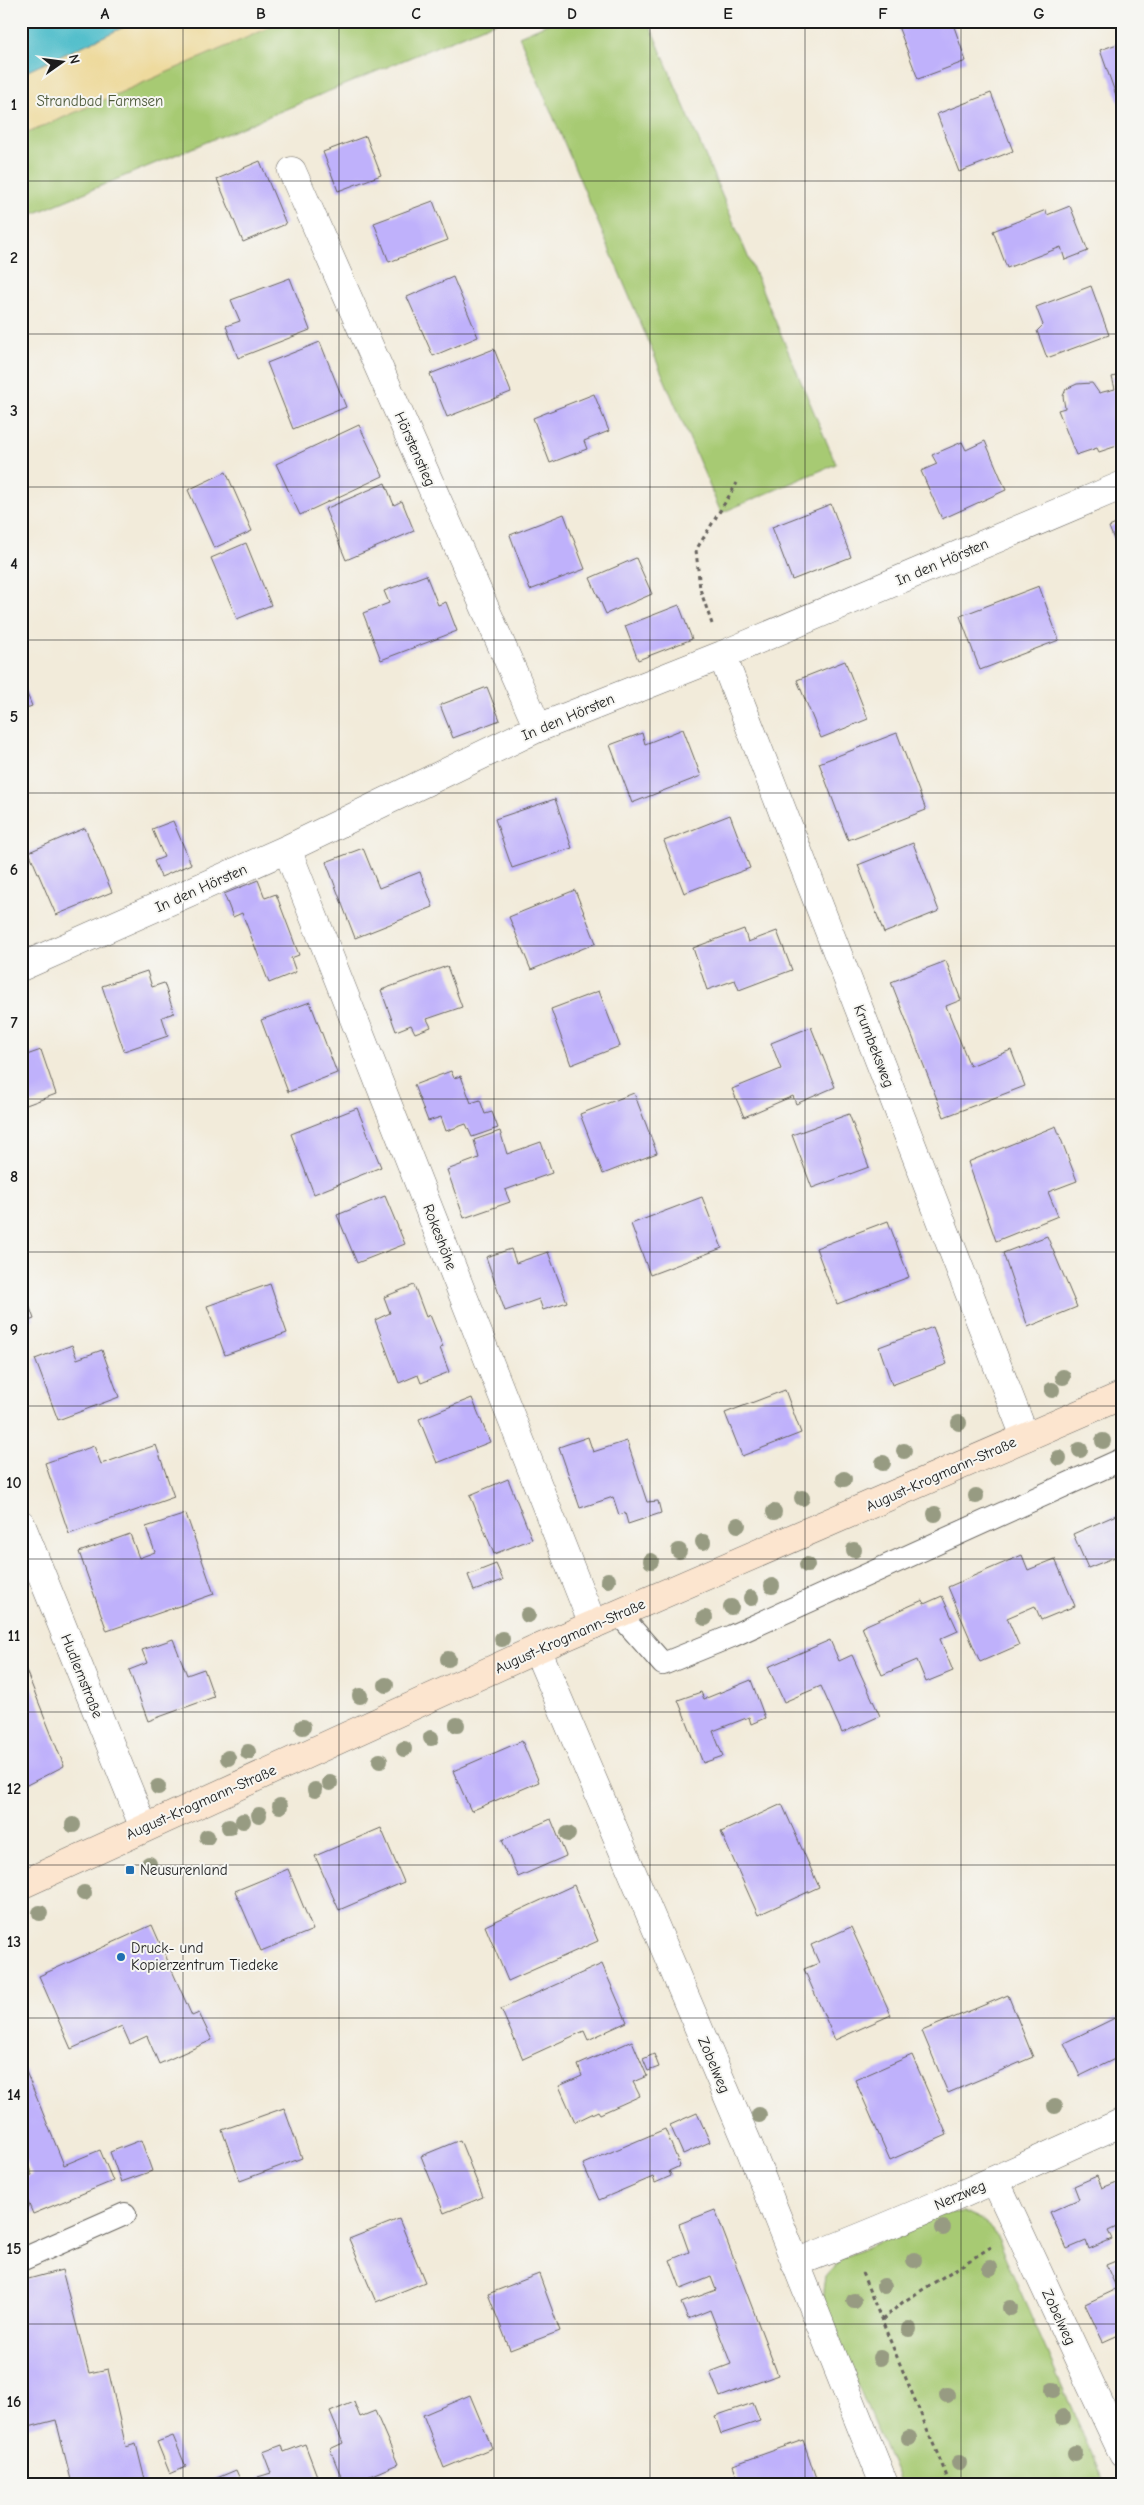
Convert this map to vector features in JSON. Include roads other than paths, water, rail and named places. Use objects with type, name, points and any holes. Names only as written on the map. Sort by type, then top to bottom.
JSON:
[{"type":"main road","name":"August-Krogmann-Straße","points":[[21,1885],[537,1649],[1123,1395]]},
{"type":"street","name":"Hörstenstieg","points":[[292,170],[538,728]]},
{"type":"street","name":"In den Hörsten","points":[[21,967],[287,849],[538,728],[722,656],[1123,484]]},
{"type":"street","name":"Krumbeksweg","points":[[722,656],[1025,1437]]},
{"type":"street","name":"Rokeshöhe","points":[[287,849],[593,1625]]},
{"type":"street","name":"Hudlemstraße","points":[[21,1524],[144,1828]]},
{"type":"street","name":"Zobelweg","points":[[537,1649],[748,2144],[884,2484]]},
{"type":"street","name":"Nerzweg","points":[[795,2263],[848,2243],[995,2180],[1123,2122]]},
{"type":"street","name":"Zobelweg","points":[[995,2180],[1123,2454]]},
{"type":"lane","points":[[619,1614],[663,1664],[741,1632],[1123,1458]]},
{"type":"lane","points":[[21,2260],[125,2214]]},
{"type":"water","points":[[21,21],[137,21],[21,74]]},
{"type":"place","name":"Neusurenland","points":[[130,1870]]},
{"type":"place","name":"Druck- und Kopierzentrum Tiedeke","points":[[121,1957]]},
{"type":"park label","name":"Strandbad Farmsen","points":[[100,101]]}]
